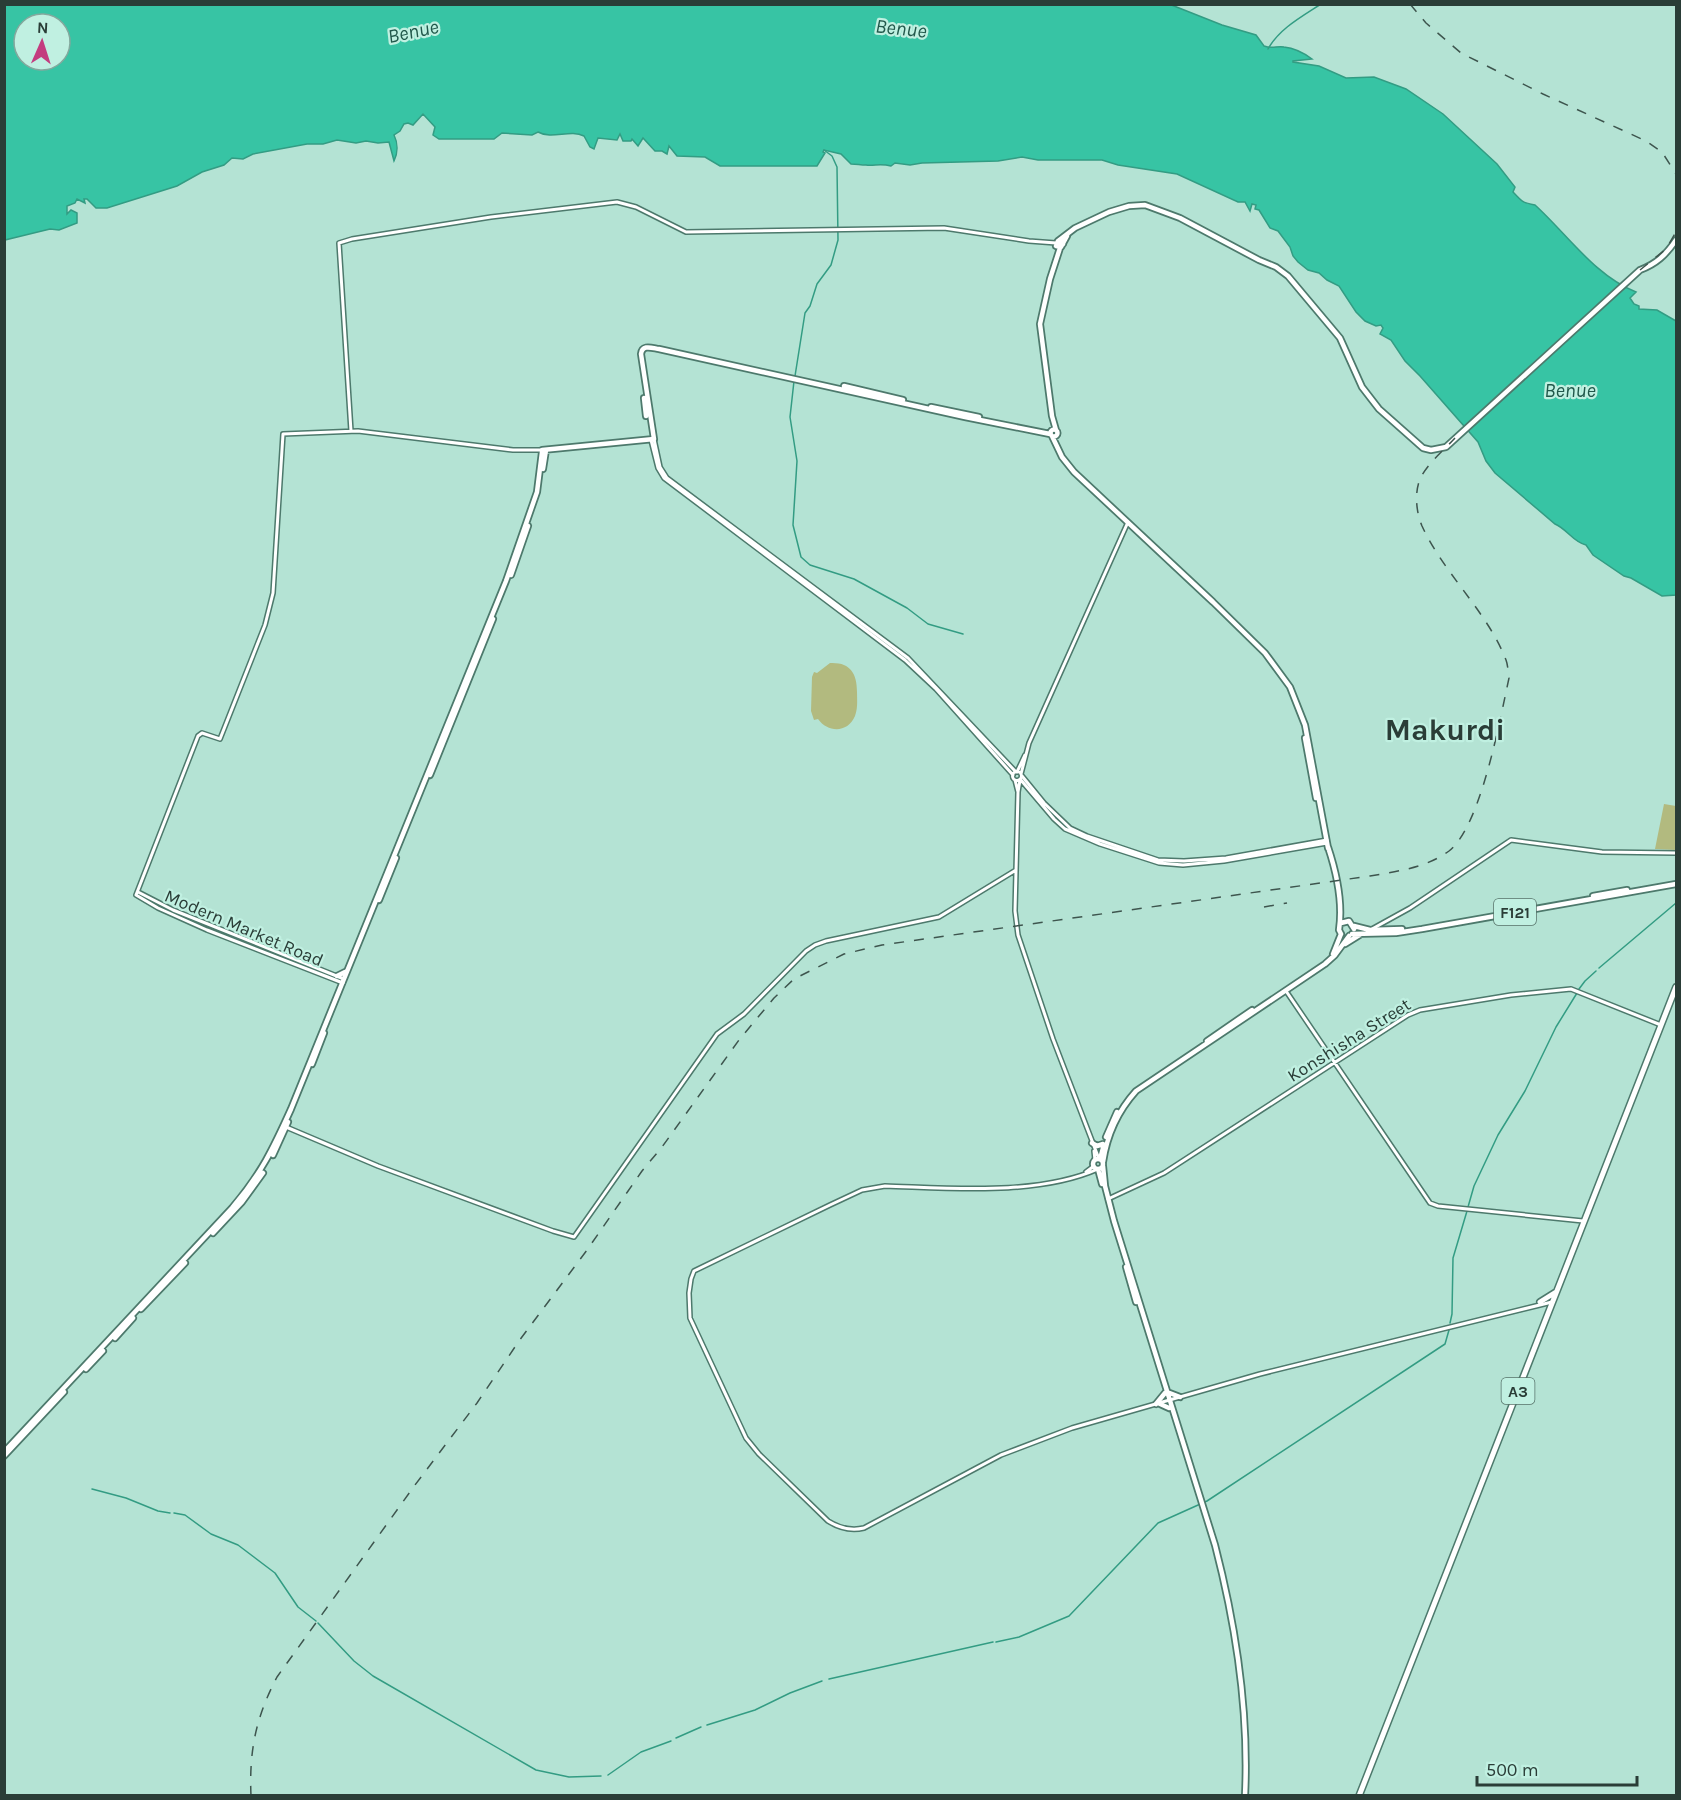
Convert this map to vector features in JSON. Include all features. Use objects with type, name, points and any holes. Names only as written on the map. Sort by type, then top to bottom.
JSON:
[{"type":"highway","name":"A3","points":[[1362,1794],[1677,987]]},
{"type":"highway","points":[[1540,1303],[1557,1291]]},
{"type":"highway","points":[[1540,1303],[1548,1306],[1549,1314]]},
{"type":"main road","points":[[1166,1392],[1112,1225],[1099,1164],[1113,1118],[1138,1086],[1325,964],[1343,945],[1354,926],[1342,908],[1303,718],[1290,687],[1265,653],[1070,469],[1058,451],[1053,433],[1040,324],[1058,245],[1068,233],[1108,212],[1130,206],[1145,205],[1171,214],[1276,267],[1288,276],[1340,338],[1362,387],[1379,409],[1418,445],[1427,450],[1446,447],[1640,270],[1658,261],[1677,240]]},
{"type":"main road","points":[[544,450],[652,439],[645,408],[638,352],[645,344],[938,410],[1053,433]]},
{"type":"main road","points":[[343,982],[506,580],[537,492],[544,450]]},
{"type":"main road","points":[[4,1456],[242,1202],[266,1169],[282,1135],[517,561],[540,491],[544,450]]},
{"type":"main road","name":"F121","points":[[1354,926],[1370,930],[1413,928],[1677,883]]},
{"type":"main road","name":"F121","points":[[1341,934],[1422,929],[1677,883]]},
{"type":"main road","points":[[1244,1796],[1246,1756],[1242,1692],[1226,1591],[1215,1545],[1168,1400],[1099,1164],[1121,1110],[1136,1091],[1330,957],[1341,934],[1339,927],[1342,908]]},
{"type":"main road","points":[[1341,923],[1349,921]]},
{"type":"main road","points":[[1343,945],[1362,934]]},
{"type":"main road","points":[[336,978],[347,970]]},
{"type":"main road","points":[[336,978],[343,982]]},
{"type":"main road","points":[[4,1452],[247,1192],[268,1160],[285,1127]]},
{"type":"main road","points":[[282,1135],[293,1130]]},
{"type":"main road","points":[[1092,1144],[1097,1146],[1104,1144]]},
{"type":"main road","points":[[1166,1392],[1179,1397],[1171,1408]]},
{"type":"main road","points":[[1166,1392],[1157,1403],[1171,1408]]},
{"type":"street","points":[[544,450],[513,450],[358,430],[351,431],[339,243],[376,234],[625,202],[686,232],[944,228],[1058,245]]},
{"type":"street","points":[[351,422],[358,430]]},
{"type":"street","name":"Modern Market Road","points":[[343,982],[137,893],[198,736],[206,733],[220,739],[265,625],[273,593],[283,434],[351,431]]},
{"type":"street","points":[[652,439],[660,467],[667,478],[908,658],[1063,823],[1087,836],[1158,860],[1226,859]]},
{"type":"street","points":[[1128,522],[1018,776],[1015,911],[1020,942],[1099,1164],[1084,1174],[1043,1184],[1014,1187],[885,1186],[862,1190],[697,1269],[692,1275],[690,1284],[690,1318],[736,1418],[752,1447],[828,1521],[837,1527],[864,1528],[1001,1455],[1072,1428],[1260,1374],[1554,1300]]},
{"type":"street","points":[[1018,776],[1065,829],[1100,844],[1162,864],[1183,865],[1327,843]]},
{"type":"street","points":[[1018,793],[1029,790]]},
{"type":"street","points":[[1370,930],[1410,908],[1511,840],[1593,851],[1677,853]]},
{"type":"street","points":[[285,1127],[387,1169],[574,1237],[717,1034],[744,1014],[811,947],[847,936],[939,917],[1016,870]]},
{"type":"street","points":[[1285,990],[1433,1205],[1585,1221]]},
{"type":"street","name":"Konshisha Street","points":[[1108,1199],[1164,1173],[1334,1062],[1408,1015],[1420,1010],[1538,992],[1575,990],[1661,1025]]},
{"type":"shaded area","points":[[830,663],[843,664],[851,670],[857,685],[855,716],[848,726],[838,729],[827,727],[818,719],[814,720],[811,711],[812,677],[814,672],[817,673]]},
{"type":"shaded area","points":[[1664,804],[1676,806],[1676,850],[1655,849]]},
{"type":"water","name":"Benue","points":[[1169,4],[1222,25],[1256,35],[1264,46],[1291,48],[1312,59],[1293,62],[1319,66],[1346,78],[1374,77],[1406,89],[1443,114],[1497,164],[1515,187],[1513,192],[1522,201],[1535,205],[1594,265],[1621,285],[1636,292],[1630,298],[1634,304],[1639,306],[1639,309],[1657,310],[1676,321],[1676,595],[1662,596],[1624,576],[1593,555],[1586,545],[1555,524],[1495,473],[1486,461],[1478,442],[1405,361],[1391,340],[1380,334],[1383,328],[1381,325],[1376,326],[1365,321],[1356,312],[1339,286],[1319,273],[1308,270],[1298,262],[1278,231],[1270,228],[1259,210],[1255,209],[1256,205],[1252,204],[1250,211],[1245,202],[1238,202],[1177,174],[1118,165],[1102,160],[1038,160],[1022,157],[998,161],[910,165],[895,163],[891,166],[862,165],[851,164],[841,154],[824,150],[825,153],[817,166],[720,166],[705,157],[677,156],[669,146],[667,154],[655,151],[643,138],[638,146],[632,139],[623,141],[620,134],[617,140],[598,138],[594,149],[590,147],[584,136],[579,134],[502,133],[494,139],[439,139],[433,135],[435,127],[423,114],[413,125],[404,124],[394,135],[397,148],[394,161],[389,142],[356,143],[337,140],[253,154],[243,159],[232,158],[224,165],[202,172],[177,186],[107,208],[96,208],[87,199],[84,199],[85,203],[77,199],[75,203],[67,206],[67,214],[71,210],[77,213],[77,223],[59,230],[50,229],[5,240],[4,5]]},
{"type":"waterway","points":[[1268,49],[1284,29],[1321,4]]},
{"type":"waterway","points":[[795,376],[805,313],[810,306],[817,284],[831,265],[838,240],[837,167],[832,156],[824,150]]},
{"type":"waterway","points":[[794,381],[790,417],[797,461],[793,525],[801,557],[810,565],[854,579],[907,608],[928,624],[963,634]]},
{"type":"waterway","points":[[1599,968],[1676,903]]},
{"type":"waterway","points":[[1579,989],[1596,971]]},
{"type":"waterway","points":[[1468,1207],[1474,1186],[1498,1135],[1525,1091],[1556,1027],[1577,993]]},
{"type":"waterway","points":[[1450,1323],[1453,1258],[1467,1211]]},
{"type":"waterway","points":[[996,1642],[1019,1637],[1069,1616],[1158,1523],[1207,1501],[1445,1344],[1449,1330]]},
{"type":"waterway","points":[[92,1489],[170,1513]]},
{"type":"waterway","points":[[174,1513],[185,1515],[211,1534],[238,1545],[275,1573],[298,1607],[316,1621]]},
{"type":"waterway","points":[[318,1623],[354,1661],[373,1676],[536,1770],[569,1777],[601,1776]]},
{"type":"waterway","points":[[829,1679],[993,1642]]},
{"type":"waterway","points":[[707,1725],[755,1710],[822,1681]]},
{"type":"waterway","points":[[676,1738],[701,1727]]},
{"type":"waterway","points":[[608,1775],[641,1752],[671,1741]]},
{"type":"railway","points":[[1410,4],[1426,23],[1461,53],[1543,94],[1646,141],[1662,152],[1676,174]]},
{"type":"railway","points":[[1640,270],[1666,249],[1676,232]]},
{"type":"railway","points":[[251,1796],[251,1764],[255,1734],[277,1677],[739,1040],[774,998],[794,979],[844,954],[882,945],[1370,876],[1421,865],[1449,851],[1471,819],[1480,796],[1488,771],[1509,678],[1507,662],[1498,642],[1431,544],[1418,514],[1417,495],[1421,477],[1432,461],[1455,438]]},
{"type":"railway","points":[[1264,907],[1287,903]]},
{"type":"district","name":"Makurdi","points":[[1445,730]]}]
